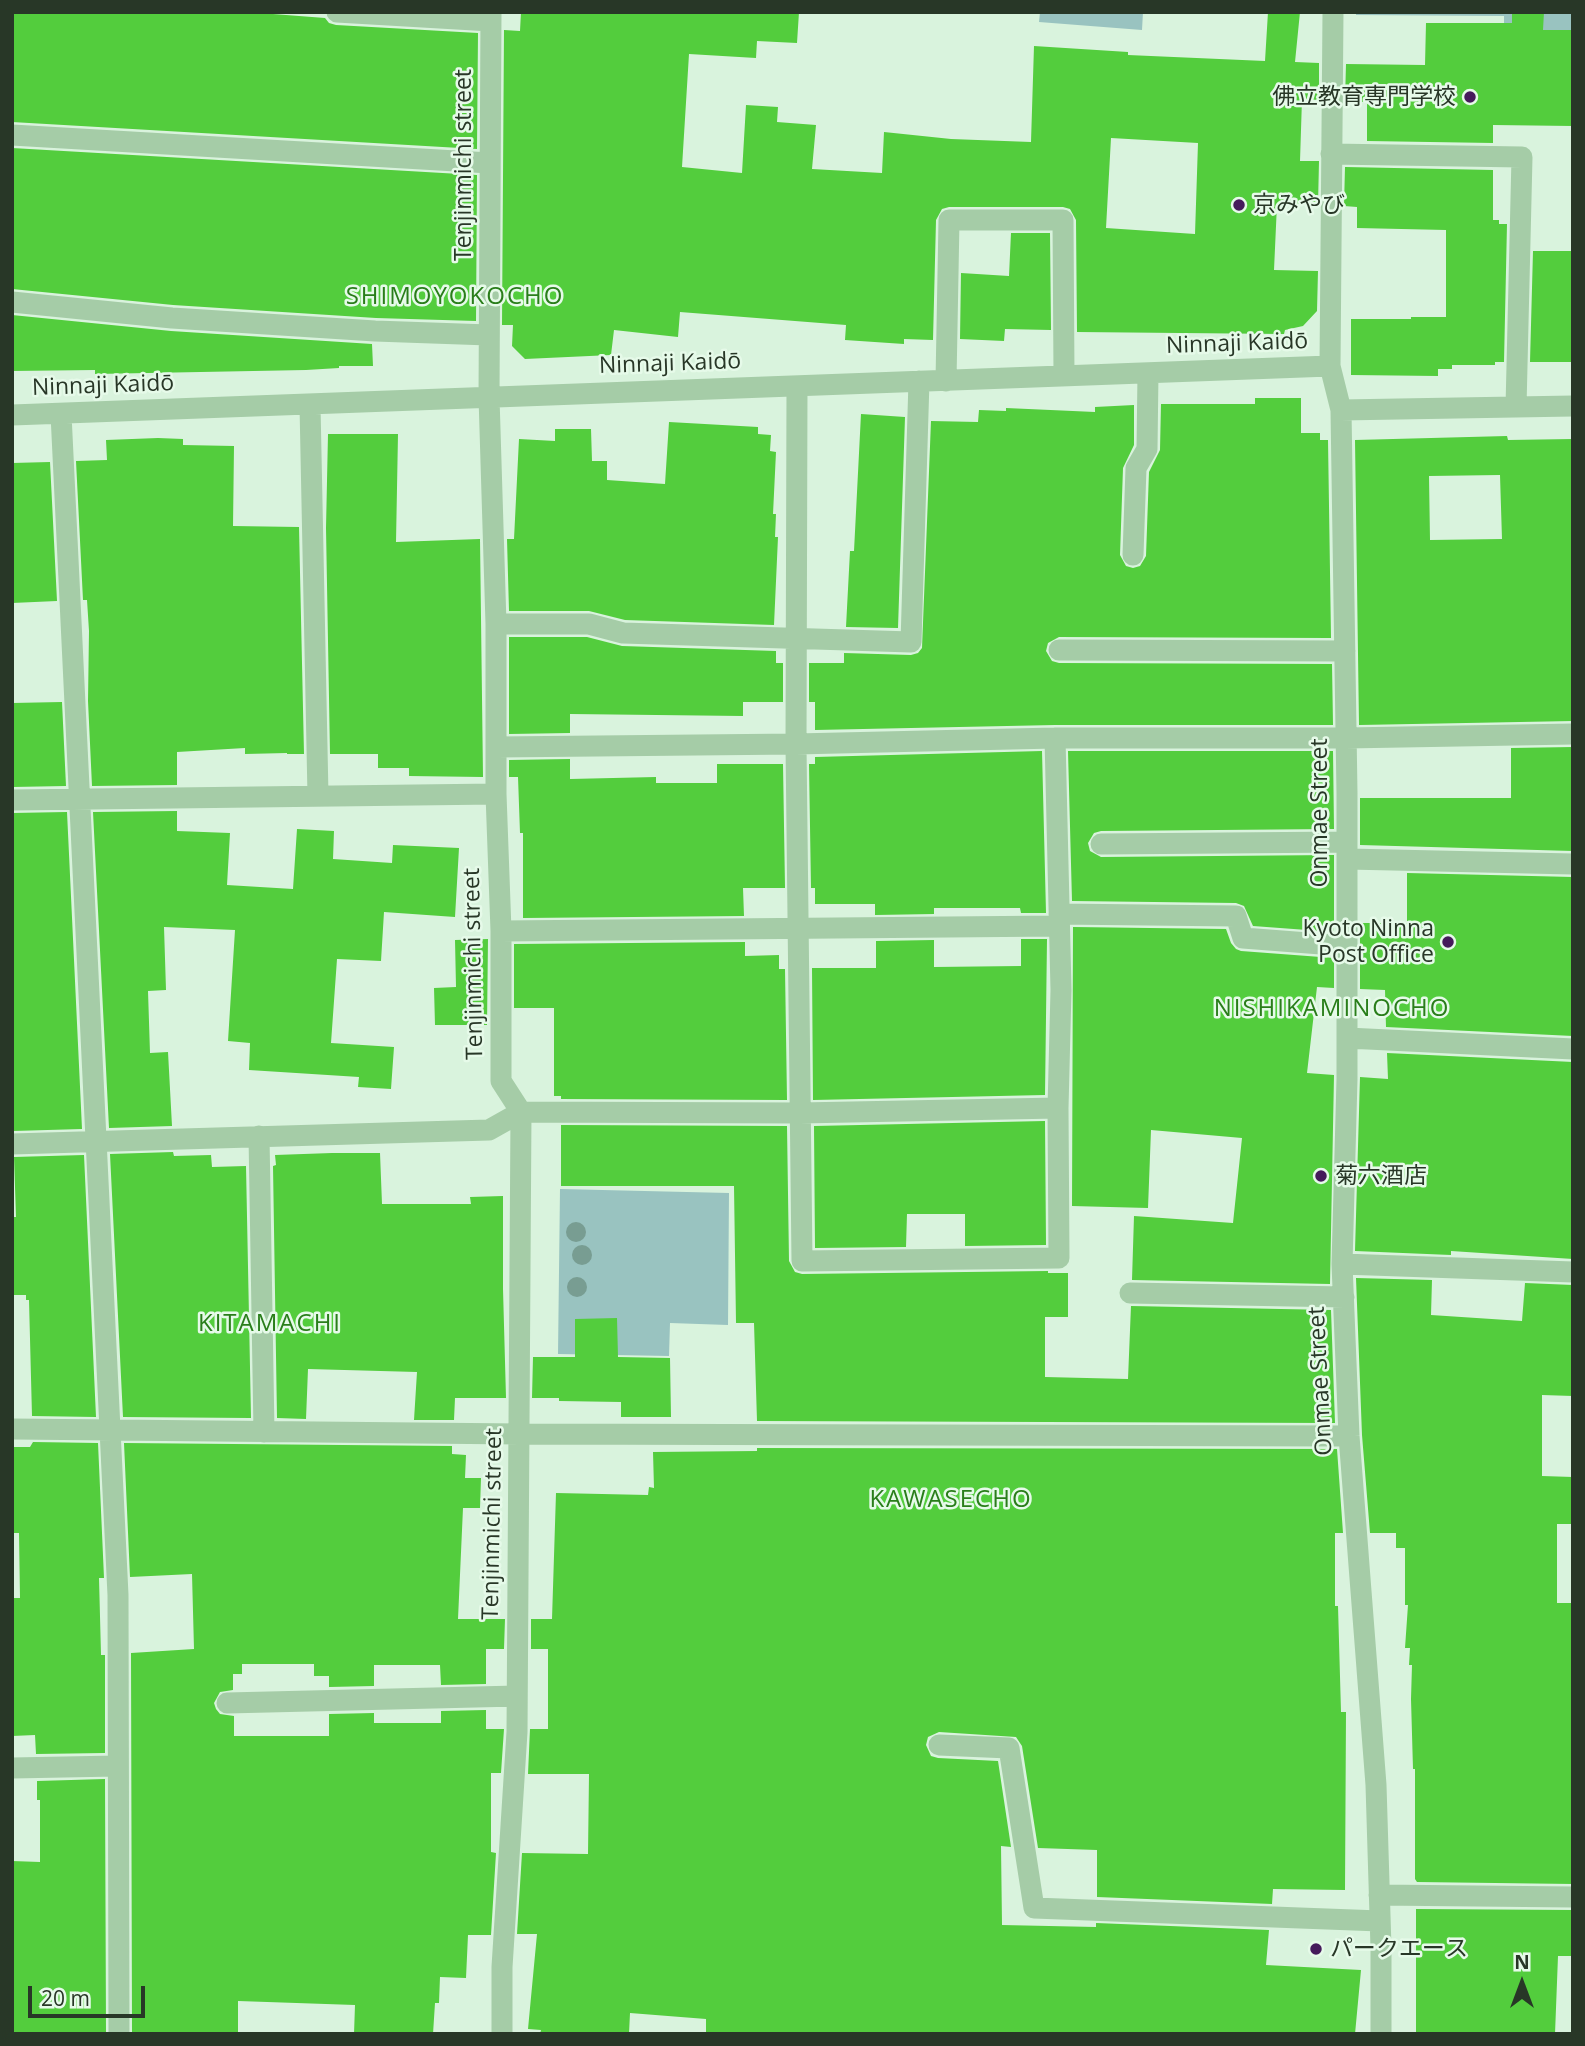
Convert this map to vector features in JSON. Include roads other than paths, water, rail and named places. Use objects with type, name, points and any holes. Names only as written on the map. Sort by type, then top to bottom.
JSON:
[{"type":"street","points":[[337,12],[491,16]]},
{"type":"street","name":"Onmae Street","points":[[1333,12],[1330,366],[1341,410],[1347,851],[1347,1038],[1342,1264],[1349,1436],[1376,1785],[1381,2034]]},
{"type":"street","name":"Tenjinmichi street","points":[[491,16],[489,397],[496,624],[501,1082],[522,1112],[517,1696],[502,1966],[502,2034]]},
{"type":"street","points":[[12,135],[490,163]]},
{"type":"street","points":[[1331,154],[1522,157],[1516,407]]},
{"type":"street","points":[[946,381],[949,220],[1063,220],[1064,376]]},
{"type":"street","points":[[12,302],[172,318],[375,331],[489,335]]},
{"type":"street","name":"Ninnaji Kaidō","points":[[12,415],[1330,366]]},
{"type":"street","points":[[1133,555],[1136,468],[1147,449],[1149,373]]},
{"type":"street","points":[[496,624],[589,624],[622,634],[911,642],[919,381]]},
{"type":"street","points":[[797,386],[796,744],[802,1261],[1059,1258],[1058,1108],[1061,990],[1055,737]]},
{"type":"street","points":[[310,405],[318,796]]},
{"type":"street","points":[[1341,410],[1573,406]]},
{"type":"street","points":[[61,414],[118,1595],[119,2034]]},
{"type":"street","points":[[1059,650],[1345,651]]},
{"type":"street","points":[[497,747],[796,744],[1055,737],[1573,734]]},
{"type":"street","points":[[12,800],[496,794]]},
{"type":"street","points":[[1101,844],[1347,851],[1573,864]]},
{"type":"street","points":[[501,931],[800,928],[1236,916],[1243,938],[1347,946]]},
{"type":"street","points":[[1347,1038],[1573,1049]]},
{"type":"street","points":[[12,1144],[488,1130],[522,1112],[800,1113],[1058,1108]]},
{"type":"street","points":[[259,1136],[264,1432]]},
{"type":"street","points":[[1342,1264],[1573,1272]]},
{"type":"street","points":[[1130,1293],[1344,1297]]},
{"type":"street","points":[[12,1429],[520,1434],[1349,1436]]},
{"type":"street","points":[[227,1703],[517,1696]]},
{"type":"street","points":[[939,1745],[1009,1748],[1034,1908],[1380,1921]]},
{"type":"street","points":[[12,1768],[117,1766]]},
{"type":"street","points":[[1379,1895],[1573,1897]]},
{"type":"place","name":"佛立教育専門学校","points":[[1470,97]]},
{"type":"place","name":"京みやび","points":[[1239,205]]},
{"type":"place","name":"Kyoto Ninna Post Office","points":[[1448,942]]},
{"type":"place","name":"菊六酒店","points":[[1321,1176]]},
{"type":"place","name":"パークエース","points":[[1316,1949]]},
{"type":"district","name":"SHIMOYOKOCHO","points":[[455,297]]},
{"type":"district","name":"NISHIKAMINOCHO","points":[[1332,1009]]},
{"type":"district","name":"KITAMACHI","points":[[270,1324]]},
{"type":"district","name":"KAWASECHO","points":[[951,1500]]}]
